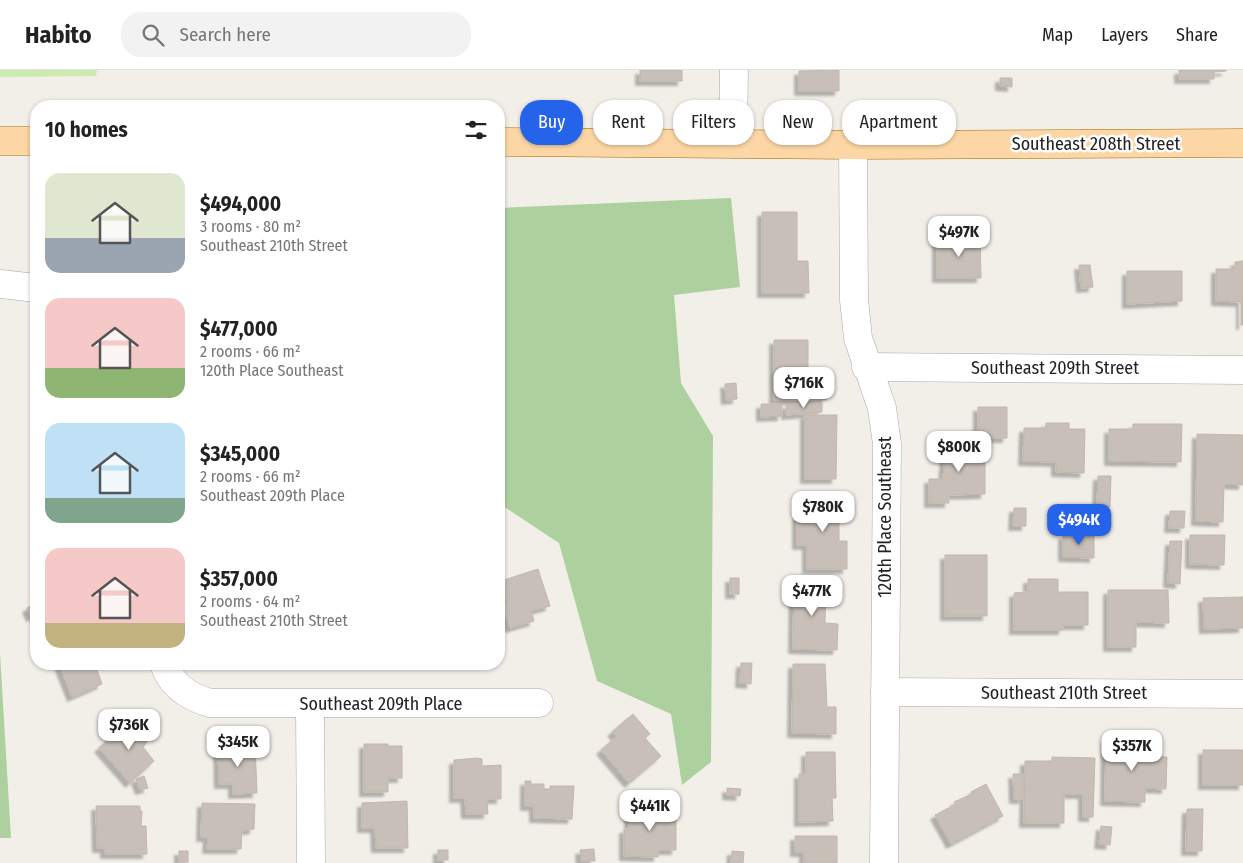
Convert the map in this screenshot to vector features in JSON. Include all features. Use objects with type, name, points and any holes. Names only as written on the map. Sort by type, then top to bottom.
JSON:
[{"type":"main road","points":[[0,141],[30,141]]},
{"type":"main road","name":"Southeast 208th Street","points":[[505,142],[673,143]]},
{"type":"main road","name":"Southeast 208th Street","points":[[956,144],[1243,143]]},
{"type":"main road","name":"Southeast 208th Street","points":[[754,144],[842,145]]},
{"type":"street","points":[[734,70],[734,100]]},
{"type":"street","name":"120th Place Southeast","points":[[853,145],[854,300],[858,338],[866,367],[882,408],[886,444],[884,863]]},
{"type":"street","points":[[0,284],[30,287]]},
{"type":"street","name":"Southeast 209th Street","points":[[866,367],[1243,370]]},
{"type":"street","name":"Southeast 209th Place","points":[[167,670],[171,678],[182,690],[195,699],[223,703],[310,705],[539,703]]},
{"type":"street","name":"Southeast 210th Street","points":[[885,692],[1243,694]]},
{"type":"street","points":[[310,705],[311,863]]},
{"type":"green space","points":[[0,70],[97,70],[96,76],[0,77]]},
{"type":"green space","points":[[731,198],[740,287],[674,295],[681,383],[713,436],[711,762],[682,785],[671,714],[597,681],[559,543],[505,507],[505,208]]},
{"type":"green space","points":[[0,653],[11,838],[0,838]]},
{"type":"building","points":[[640,70],[682,70],[682,81],[640,81]]},
{"type":"building","points":[[839,70],[839,91],[799,91],[799,71]]},
{"type":"building","points":[[1179,70],[1226,71],[1214,72],[1214,79],[1179,79]]},
{"type":"building","points":[[1000,78],[1012,78],[1012,87],[1000,86]]},
{"type":"building","points":[[762,212],[797,212],[797,261],[808,261],[809,293],[762,293]]},
{"type":"building","points":[[980,237],[981,278],[937,278],[937,238]]},
{"type":"building","points":[[1243,261],[1243,325],[1241,325],[1241,302],[1216,301],[1216,269],[1235,269],[1235,262]]},
{"type":"building","points":[[1079,265],[1090,265],[1093,287],[1081,288]]},
{"type":"building","points":[[1127,271],[1182,271],[1182,301],[1127,304]]},
{"type":"building","points":[[774,340],[808,340],[808,374],[825,374],[826,400],[774,400]]},
{"type":"building","points":[[736,383],[737,399],[726,400],[725,384]]},
{"type":"building","points":[[822,403],[822,412],[786,415],[786,405]]},
{"type":"building","points":[[761,404],[782,404],[782,416],[761,417]]},
{"type":"building","points":[[978,407],[1007,407],[1007,438],[978,438]]},
{"type":"building","points":[[805,415],[837,415],[836,479],[805,479]]},
{"type":"building","points":[[1046,423],[1069,423],[1069,429],[1085,429],[1084,473],[1056,472],[1056,462],[1023,461],[1024,428],[1046,428]]},
{"type":"building","points":[[1133,424],[1182,424],[1181,462],[1109,461],[1109,429],[1133,429]]},
{"type":"building","points":[[1197,434],[1243,435],[1243,485],[1224,484],[1223,522],[1196,521]]},
{"type":"building","points":[[977,441],[977,463],[985,463],[985,494],[949,495],[949,503],[929,503],[929,479],[943,479],[946,442]]},
{"type":"building","points":[[1098,476],[1111,476],[1110,507],[1097,507]]},
{"type":"building","points":[[808,492],[839,492],[839,541],[847,541],[847,569],[807,569],[807,545],[797,545],[797,516],[808,516]]},
{"type":"building","points":[[1014,508],[1026,508],[1026,526],[1013,526]]},
{"type":"building","points":[[1170,511],[1185,511],[1184,528],[1169,528]]},
{"type":"building","points":[[1063,535],[1094,535],[1094,558],[1063,557]]},
{"type":"building","points":[[1190,535],[1225,535],[1224,565],[1190,564]]},
{"type":"building","points":[[1170,541],[1182,541],[1180,584],[1168,583]]},
{"type":"building","points":[[945,555],[987,555],[987,616],[945,616]]},
{"type":"building","points":[[538,569],[550,606],[531,611],[534,621],[510,628],[505,611],[505,604],[507,603],[505,580]]},
{"type":"building","points":[[730,578],[739,578],[739,594],[730,594]]},
{"type":"building","points":[[794,579],[826,579],[825,623],[838,624],[837,650],[793,649]]},
{"type":"building","points":[[1028,579],[1058,579],[1058,592],[1088,592],[1088,625],[1063,625],[1063,630],[1014,630],[1014,593],[1028,592]]},
{"type":"building","points":[[1108,590],[1168,590],[1169,623],[1136,622],[1136,647],[1108,647]]},
{"type":"building","points":[[1243,597],[1243,628],[1204,629],[1203,598]]},
{"type":"building","points":[[741,663],[752,663],[751,684],[740,683]]},
{"type":"building","points":[[793,664],[825,664],[827,707],[836,707],[836,734],[792,733]]},
{"type":"building","points":[[61,670],[97,670],[102,684],[72,697]]},
{"type":"building","points":[[633,714],[650,734],[645,738],[661,756],[629,783],[601,750],[615,738],[616,736],[612,732]]},
{"type":"building","points":[[134,720],[150,738],[143,747],[154,761],[130,783],[99,748],[128,722],[129,724]]},
{"type":"building","points":[[1106,738],[1124,738],[1124,746],[1141,746],[1141,756],[1167,757],[1166,789],[1145,788],[1145,802],[1105,801]]},
{"type":"building","points":[[364,744],[402,746],[402,778],[388,778],[388,792],[364,792]]},
{"type":"building","points":[[255,745],[257,793],[233,794],[233,784],[219,784],[218,747]]},
{"type":"building","points":[[1203,750],[1243,750],[1243,785],[1203,785]]},
{"type":"building","points":[[806,752],[835,752],[836,798],[832,798],[833,821],[799,822],[799,774],[806,774]]},
{"type":"building","points":[[1052,757],[1095,758],[1093,817],[1083,817],[1083,794],[1064,794],[1064,823],[1024,823],[1025,761],[1052,761]]},
{"type":"building","points":[[482,759],[482,766],[501,765],[501,799],[487,799],[488,814],[466,814],[465,798],[454,798],[454,760]]},
{"type":"building","points":[[1013,774],[1023,774],[1023,799],[1014,799]]},
{"type":"building","points":[[144,776],[148,788],[140,790],[136,779]]},
{"type":"building","points":[[525,781],[531,781],[531,784],[544,784],[544,789],[550,789],[550,786],[574,786],[572,819],[534,818],[534,806],[525,806]]},
{"type":"building","points":[[986,784],[1003,816],[951,844],[935,815],[956,804],[954,802],[972,794],[971,792]]},
{"type":"building","points":[[727,788],[741,789],[740,796],[727,795]]},
{"type":"building","points":[[407,801],[408,848],[376,848],[375,828],[362,828],[362,803]]},
{"type":"building","points":[[202,803],[255,804],[254,829],[242,831],[241,849],[207,849],[208,837],[201,837]]},
{"type":"building","points":[[96,806],[140,806],[140,811],[142,811],[141,826],[146,826],[147,854],[105,854],[105,848],[97,848]]},
{"type":"building","points":[[629,809],[676,809],[676,850],[658,850],[658,857],[624,856],[624,829],[629,829]]},
{"type":"building","points":[[1187,809],[1203,809],[1202,851],[1186,851]]},
{"type":"building","points":[[1101,826],[1112,827],[1110,845],[1099,844]]},
{"type":"building","points":[[795,836],[837,836],[837,863],[804,863],[804,852],[795,852]]},
{"type":"building","points":[[594,849],[595,861],[581,861],[580,850]]},
{"type":"building","points":[[438,850],[448,850],[448,860],[438,860]]},
{"type":"building","points":[[179,851],[188,851],[188,862],[179,862]]},
{"type":"building","points":[[732,851],[744,852],[743,863],[731,863]]}]
